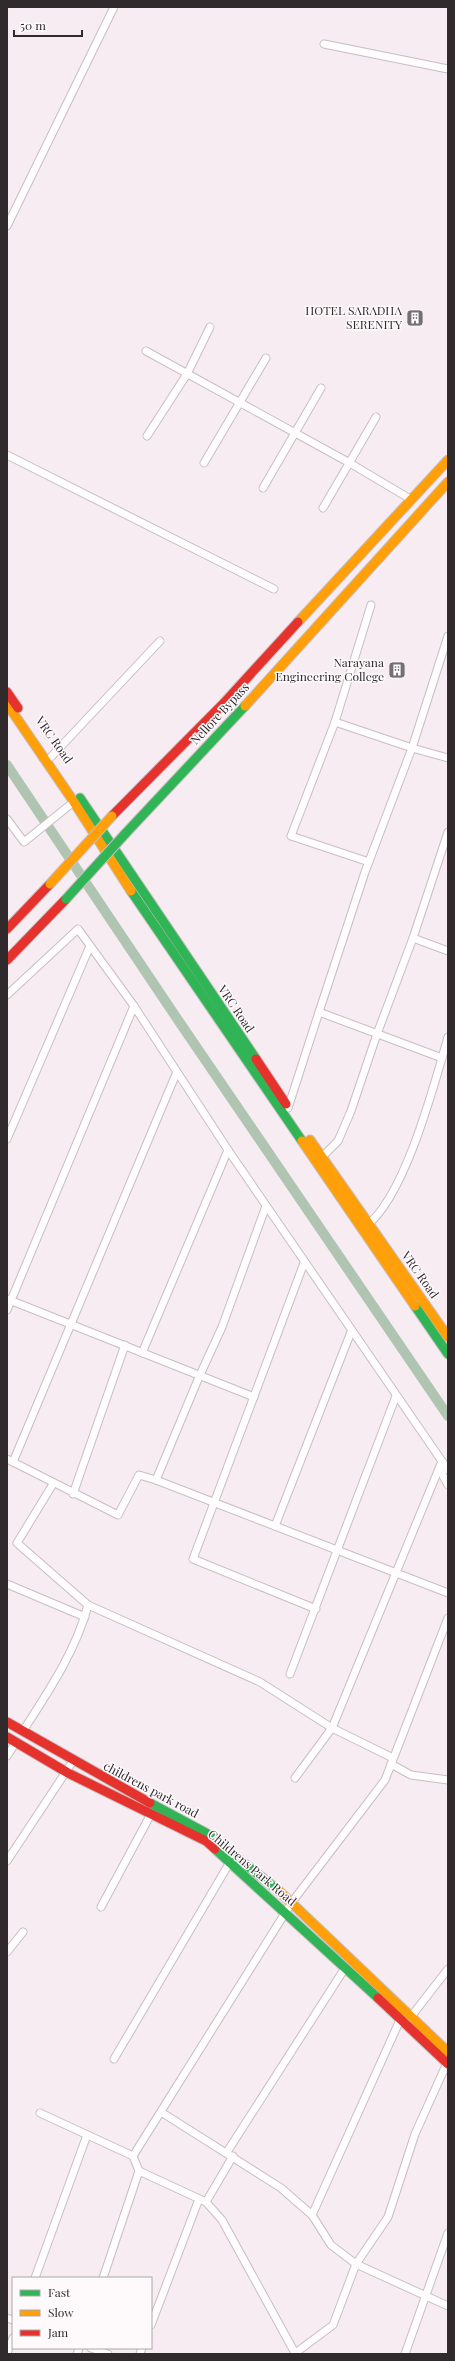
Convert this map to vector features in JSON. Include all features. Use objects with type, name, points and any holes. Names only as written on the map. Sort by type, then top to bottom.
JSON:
[{"type":"main road","name":"Nellore Bypass","points":[[7,929],[112,816],[224,703],[448,460]]},
{"type":"main road","name":"Nellore Bypass","points":[[7,960],[66,899],[239,712],[448,482]]},
{"type":"main road","name":"VRC Road","points":[[7,692],[51,757],[77,799],[322,1157],[366,1227],[448,1337]]},
{"type":"main road","points":[[7,704],[77,799],[120,875],[366,1227],[448,1354]]},
{"type":"main road","name":"childrens park road","points":[[7,1722],[73,1762],[206,1833],[292,1902],[367,1982],[398,2006],[448,2052]]},
{"type":"main road","name":"Childrens Park Road","points":[[7,1737],[68,1773],[206,1841],[286,1912],[345,1968],[367,1982],[400,2020],[448,2064]]},
{"type":"street","points":[[7,226],[114,7]]},
{"type":"street","points":[[324,44],[448,69]]},
{"type":"street","points":[[147,436],[187,374],[210,327]]},
{"type":"street","points":[[146,351],[348,462],[412,500]]},
{"type":"street","points":[[204,463],[266,358]]},
{"type":"street","points":[[263,488],[321,388]]},
{"type":"street","points":[[323,508],[348,462],[376,417]]},
{"type":"street","points":[[7,455],[274,589]]},
{"type":"street","points":[[369,862],[291,836],[335,722],[371,605]]},
{"type":"street","points":[[288,1108],[369,862],[412,748],[448,636]]},
{"type":"street","points":[[51,757],[160,641]]},
{"type":"street","points":[[335,722],[412,748],[448,758]]},
{"type":"street","points":[[7,819],[24,842],[77,799]]},
{"type":"street","points":[[322,1157],[338,1141],[351,1111],[377,1034],[413,938],[448,832]]},
{"type":"street","points":[[7,995],[78,929],[134,1006],[176,1074],[351,1332],[448,1470]]},
{"type":"street","points":[[413,938],[448,950]]},
{"type":"street","points":[[7,1139],[90,946]]},
{"type":"street","points":[[7,1310],[9,1299],[134,1006]]},
{"type":"street","points":[[319,1012],[442,1058]]},
{"type":"street","points":[[366,1227],[379,1214],[407,1162],[448,1037]]},
{"type":"street","points":[[176,1074],[71,1323],[10,1461],[53,1484],[118,1515],[139,1475],[156,1480],[216,1501],[338,1552],[448,1594]]},
{"type":"street","points":[[142,1353],[228,1150]]},
{"type":"street","points":[[156,1480],[199,1377],[222,1327],[266,1206]]},
{"type":"street","points":[[304,1263],[193,1559],[316,1609]]},
{"type":"street","points":[[9,1299],[71,1323],[199,1377],[254,1397]]},
{"type":"street","points":[[275,1526],[351,1332]]},
{"type":"street","points":[[74,1494],[125,1346]]},
{"type":"street","points":[[290,1674],[338,1552],[396,1396]]},
{"type":"street","points":[[296,1778],[332,1728],[395,1574],[440,1470],[442,1461]]},
{"type":"street","points":[[440,1470],[448,1485]]},
{"type":"street","points":[[53,1484],[17,1543],[88,1605],[260,1682],[332,1728],[392,1761],[411,1775],[448,1780]]},
{"type":"street","points":[[7,1584],[85,1617]]},
{"type":"street","points":[[22,1732],[59,1673],[85,1617],[88,1605]]},
{"type":"street","points":[[133,2156],[292,1902],[384,1780],[448,1618]]},
{"type":"street","points":[[7,1756],[16,1742]]},
{"type":"street","points":[[7,1861],[68,1773],[73,1762]]},
{"type":"street","points":[[101,1907],[151,1814]]},
{"type":"street","points":[[114,2059],[230,1862]]},
{"type":"street","points":[[7,1952],[23,1932]]},
{"type":"street","points":[[152,2323],[202,2201],[345,1968]]},
{"type":"street","points":[[410,2018],[448,1969]]},
{"type":"street","points":[[312,2215],[400,2020]]},
{"type":"street","points":[[139,2171],[202,2201],[222,2220],[294,2354],[333,2325],[356,2264],[388,2217],[415,2134],[448,2064]]},
{"type":"street","points":[[161,2112],[230,2154],[281,2188],[312,2215],[331,2245],[356,2264],[448,2306]]},
{"type":"street","points":[[40,2113],[133,2156],[139,2171],[103,2277]]},
{"type":"street","points":[[35,2277],[87,2135]]},
{"type":"street","points":[[405,2354],[424,2295],[448,2233]]},
{"type":"street","points":[[7,2353],[12,2340]]},
{"type":"street","points":[[94,2349],[108,2354]]},
{"type":"waterway","points":[[7,765],[178,1020],[448,1416]]},
{"type":"traffic: fast","points":[[125,834],[245,706]]},
{"type":"traffic: fast","points":[[80,798],[256,1059]]},
{"type":"traffic: fast","points":[[66,899],[125,834]]},
{"type":"traffic: fast","points":[[131,891],[302,1141]]},
{"type":"traffic: fast","points":[[415,1306],[448,1354]]},
{"type":"traffic: fast","points":[[150,1803],[206,1833],[279,1891]]},
{"type":"traffic: fast","points":[[215,1849],[378,1998]]},
{"type":"traffic: slow","points":[[298,622],[448,460]]},
{"type":"traffic: slow","points":[[245,706],[448,482]]},
{"type":"traffic: slow","points":[[7,704],[74,802],[131,891]]},
{"type":"traffic: slow","points":[[50,884],[112,816]]},
{"type":"traffic: slow","points":[[310,1140],[448,1337]]},
{"type":"traffic: slow","points":[[302,1141],[415,1306]]},
{"type":"traffic: slow","points":[[279,1891],[448,2052]]},
{"type":"traffic: jam","points":[[112,816],[224,703],[298,622]]},
{"type":"traffic: jam","points":[[7,692],[18,708]]},
{"type":"traffic: jam","points":[[7,929],[50,884]]},
{"type":"traffic: jam","points":[[7,960],[66,899]]},
{"type":"traffic: jam","points":[[256,1059],[286,1104]]},
{"type":"traffic: jam","points":[[7,1722],[150,1803]]},
{"type":"traffic: jam","points":[[7,1737],[68,1773],[206,1841],[215,1849]]},
{"type":"traffic: jam","points":[[378,1998],[448,2064]]},
{"type":"place","name":"HOTEL SARADHA SERENITY","points":[[415,318]]},
{"type":"place","name":"Narayana Engineering College","points":[[397,670]]}]
